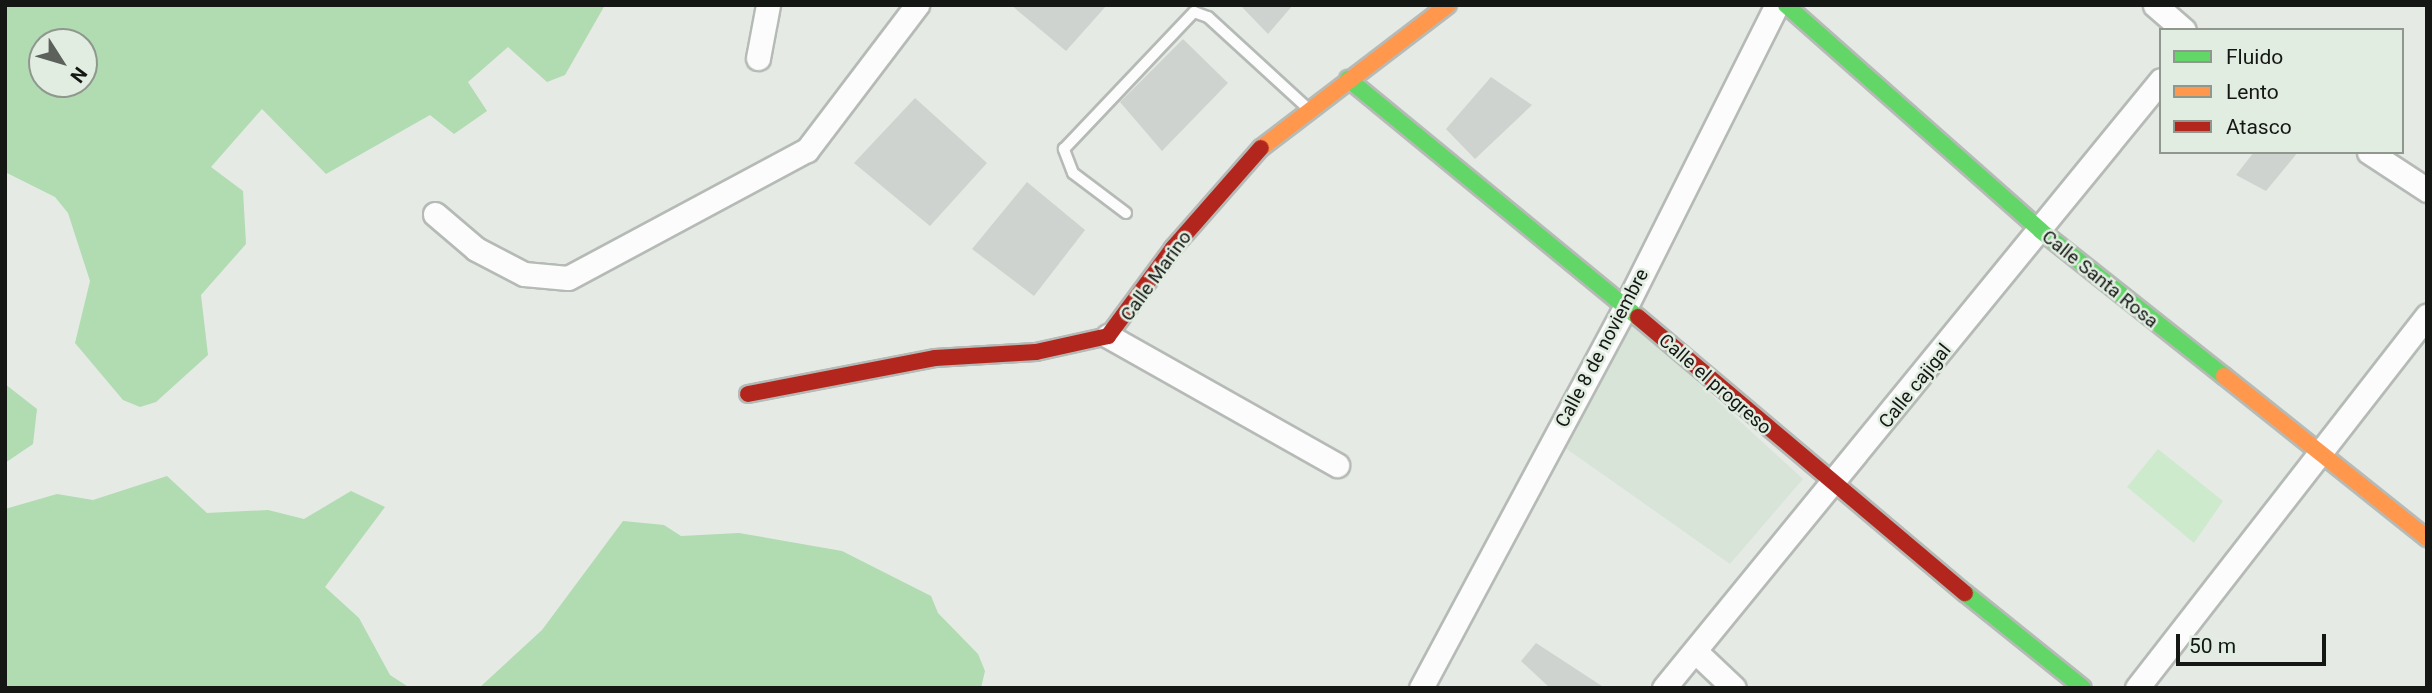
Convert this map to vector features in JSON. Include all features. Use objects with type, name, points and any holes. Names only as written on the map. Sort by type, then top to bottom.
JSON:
[{"type":"street","points":[[758,58],[768,5]]},
{"type":"street","points":[[435,214],[476,249],[524,274],[568,278],[807,150],[917,5]]},
{"type":"street","name":"Calle Marino","points":[[748,394],[935,358],[1036,352],[1108,336],[1173,248],[1306,106],[1349,79],[1448,5]]},
{"type":"street","name":"Calle 8 de noviembre","points":[[1421,688],[1626,306],[1777,5]]},
{"type":"street","name":"Calle Santa Rosa","points":[[1786,5],[2041,231],[2318,455],[2427,538]]},
{"type":"street","points":[[2155,5],[2182,28]]},
{"type":"street","name":"Calle el progreso","points":[[1349,79],[1626,306],[1833,487],[2083,688]]},
{"type":"street","name":"Calle cajigal","points":[[1664,688],[1833,487],[2159,83]]},
{"type":"street","points":[[2372,154],[2427,190]]},
{"type":"street","points":[[2137,688],[2427,315]]},
{"type":"street","points":[[1108,336],[1338,465]]},
{"type":"street","points":[[1696,652],[1734,688]]},
{"type":"lane","points":[[1126,213],[1073,173],[1064,149],[1194,12],[1208,17],[1306,106]]},
{"type":"shaded area","points":[[1632,322],[1803,479],[1730,564],[1561,445]]},
{"type":"green space","points":[[5,5],[605,5],[565,75],[547,82],[508,47],[468,82],[487,111],[454,134],[430,115],[326,174],[262,109],[211,167],[243,191],[246,244],[201,295],[208,355],[156,402],[140,407],[123,400],[75,343],[90,281],[68,213],[55,197],[5,172]]},
{"type":"green space","points":[[5,384],[37,409],[33,444],[5,463]]},
{"type":"green space","points":[[2158,449],[2223,501],[2194,543],[2127,487]]},
{"type":"green space","points":[[167,476],[207,513],[268,510],[304,519],[351,491],[385,507],[325,587],[359,618],[390,675],[410,688],[5,688],[5,509],[57,494],[93,500]]},
{"type":"green space","points":[[623,521],[664,525],[681,536],[739,533],[842,551],[931,596],[938,613],[978,654],[985,671],[981,688],[479,688],[542,630]]},
{"type":"building","points":[[1011,5],[1107,5],[1066,51]]},
{"type":"building","points":[[1240,5],[1293,5],[1268,34]]},
{"type":"building","points":[[1183,39],[1228,83],[1162,151],[1120,102]]},
{"type":"building","points":[[1491,77],[1532,105],[1475,159],[1446,129]]},
{"type":"building","points":[[915,98],[987,163],[930,226],[854,163]]},
{"type":"building","points":[[2252,154],[2296,154],[2266,191],[2236,175]]},
{"type":"building","points":[[1027,182],[1085,230],[1034,296],[972,249]]},
{"type":"building","points":[[1536,643],[1605,688],[1550,688],[1521,661]]},
{"type":"traffic: fast","points":[[1786,5],[2041,231],[2224,376]]},
{"type":"traffic: fast","points":[[1348,79],[1638,317]]},
{"type":"traffic: fast","points":[[1965,593],[2083,688]]},
{"type":"traffic: slow","points":[[1261,148],[1448,5]]},
{"type":"traffic: slow","points":[[2224,376],[2427,538]]},
{"type":"traffic: jam","points":[[748,394],[935,358],[1036,352],[1108,336],[1173,248],[1261,148]]},
{"type":"traffic: jam","points":[[1638,317],[1965,593]]}]
